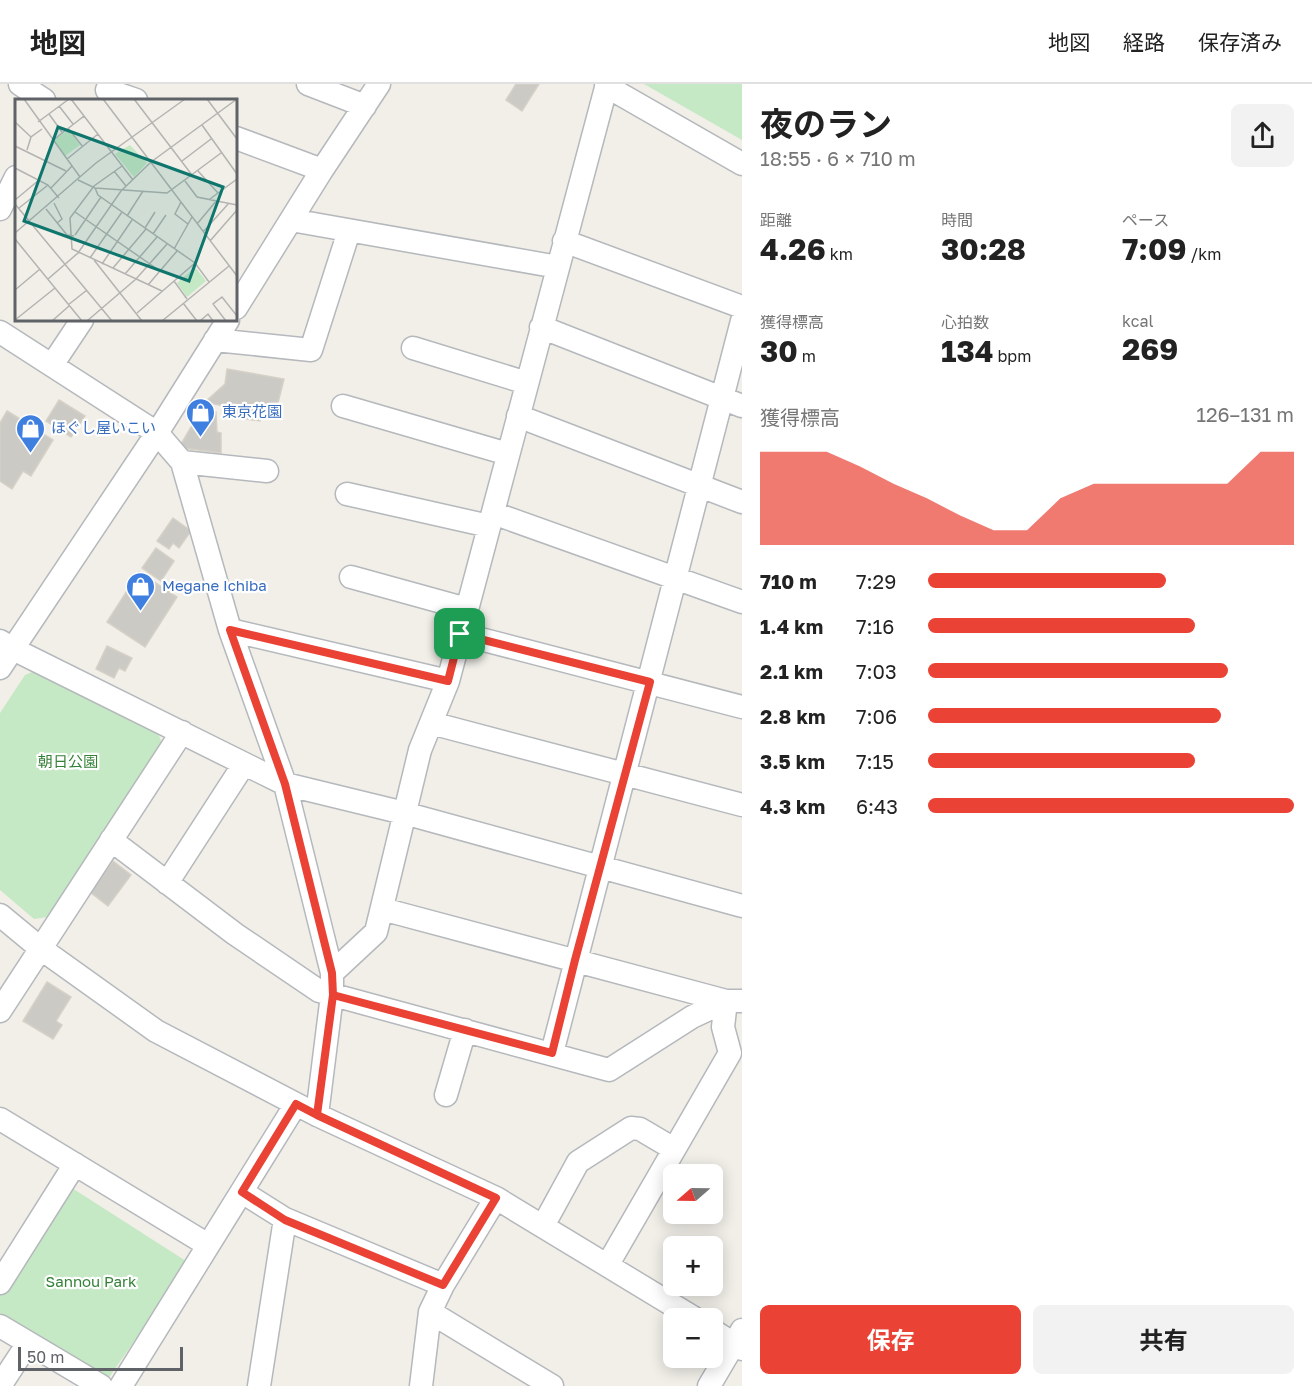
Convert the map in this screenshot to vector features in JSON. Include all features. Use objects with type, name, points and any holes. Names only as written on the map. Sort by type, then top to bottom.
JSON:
[{"type":"street","points":[[20,84],[42,99]]},
{"type":"street","points":[[308,84],[365,106]]},
{"type":"street","points":[[237,306],[379,84]]},
{"type":"street","points":[[111,840],[235,934],[319,991],[332,984],[376,932],[420,750],[448,681],[606,85],[742,164]]},
{"type":"street","points":[[107,91],[133,99]]},
{"type":"street","points":[[237,138],[322,170]]},
{"type":"street","points":[[0,209],[15,179]]},
{"type":"street","points":[[291,220],[558,267]]},
{"type":"street","points":[[215,340],[311,350],[349,231]]},
{"type":"street","points":[[564,241],[742,307]]},
{"type":"street","points":[[52,365],[81,321]]},
{"type":"street","points":[[0,668],[6,645],[157,433],[227,321]]},
{"type":"street","points":[[552,1053],[700,485],[732,402],[742,321]]},
{"type":"street","points":[[542,327],[732,402]]},
{"type":"street","points":[[0,332],[157,433],[182,462],[230,630],[285,784],[332,984],[317,1115]]},
{"type":"street","points":[[413,348],[527,382]]},
{"type":"street","points":[[343,406],[508,454]]},
{"type":"street","points":[[518,416],[742,502]]},
{"type":"street","points":[[182,462],[267,471]]},
{"type":"street","points":[[347,494],[491,520],[676,578],[742,602]]},
{"type":"street","points":[[351,577],[467,609]]},
{"type":"street","points":[[230,630],[448,681]]},
{"type":"street","points":[[460,634],[742,707]]},
{"type":"street","points":[[6,645],[285,784],[404,813],[742,906]]},
{"type":"street","points":[[431,723],[742,805]]},
{"type":"street","points":[[0,1011],[182,732]]},
{"type":"street","points":[[167,883],[244,764]]},
{"type":"street","points":[[382,909],[734,1001]]},
{"type":"street","points":[[0,915],[40,948],[156,1031],[317,1115],[496,1198],[677,1308]]},
{"type":"street","points":[[332,984],[465,1030],[609,1070],[692,1017],[734,1001]]},
{"type":"street","points":[[608,1264],[730,1053],[723,1027],[734,1001]]},
{"type":"street","points":[[446,1095],[465,1030]]},
{"type":"street","points":[[121,1386],[296,1104]]},
{"type":"street","points":[[0,1119],[208,1245]]},
{"type":"street","points":[[543,1226],[578,1162],[631,1128],[640,1129],[674,1149]]},
{"type":"street","points":[[0,1283],[75,1164]]},
{"type":"street","points":[[242,1192],[285,1220],[443,1285]]},
{"type":"street","points":[[421,1386],[430,1312],[443,1285],[496,1198]]},
{"type":"street","points":[[259,1386],[285,1220]]},
{"type":"street","points":[[430,1312],[552,1386]]},
{"type":"street","points":[[0,1326],[101,1386]]},
{"type":"street","points":[[709,1386],[739,1341],[723,1334]]},
{"type":"street","points":[[0,1386],[28,1343]]},
{"type":"green space","points":[[644,84],[742,84],[742,140]]},
{"type":"green space","name":"朝日公園","points":[[37,670],[157,731],[162,743],[47,917],[34,919],[0,890],[0,713],[25,675]]},
{"type":"green space","name":"Sannou Park","points":[[72,1188],[189,1263],[105,1383],[0,1313],[0,1295]]},
{"type":"building","points":[[516,84],[539,84],[522,111],[506,100]]},
{"type":"building","points":[[227,369],[284,379],[276,411],[261,410],[260,421],[228,416],[229,407],[205,402],[225,384]]},
{"type":"building","points":[[59,400],[85,416],[71,437],[46,421]]},
{"type":"building","points":[[201,410],[216,412],[217,432],[221,433],[221,453],[183,448],[181,444]]},
{"type":"building","points":[[7,411],[30,425],[33,421],[38,424],[35,429],[53,440],[31,476],[23,471],[12,489],[0,481],[0,423]]},
{"type":"building","points":[[173,518],[191,531],[179,548],[173,543],[169,549],[157,541]]},
{"type":"building","points":[[156,548],[174,561],[161,581],[142,568]]},
{"type":"building","points":[[139,572],[177,597],[145,647],[107,622]]},
{"type":"building","points":[[107,646],[132,658],[125,671],[119,668],[114,678],[96,669]]},
{"type":"building","points":[[113,861],[131,875],[108,906],[90,892]]},
{"type":"building","points":[[47,982],[71,997],[56,1021],[62,1025],[53,1039],[23,1021]]},
{"type":"place","name":"東京花園","points":[[201,438]]},
{"type":"place","name":"ほぐし屋いこい","points":[[30,454]]},
{"type":"place","name":"Megane Ichiba","points":[[141,612]]},
{"type":"route","points":[[460,634],[448,681],[230,630],[285,784],[332,973],[333,995],[317,1115],[496,1198],[443,1285],[285,1220],[242,1192],[296,1104],[317,1115],[325,1055],[333,995],[552,1053],[650,682],[460,634]]}]
